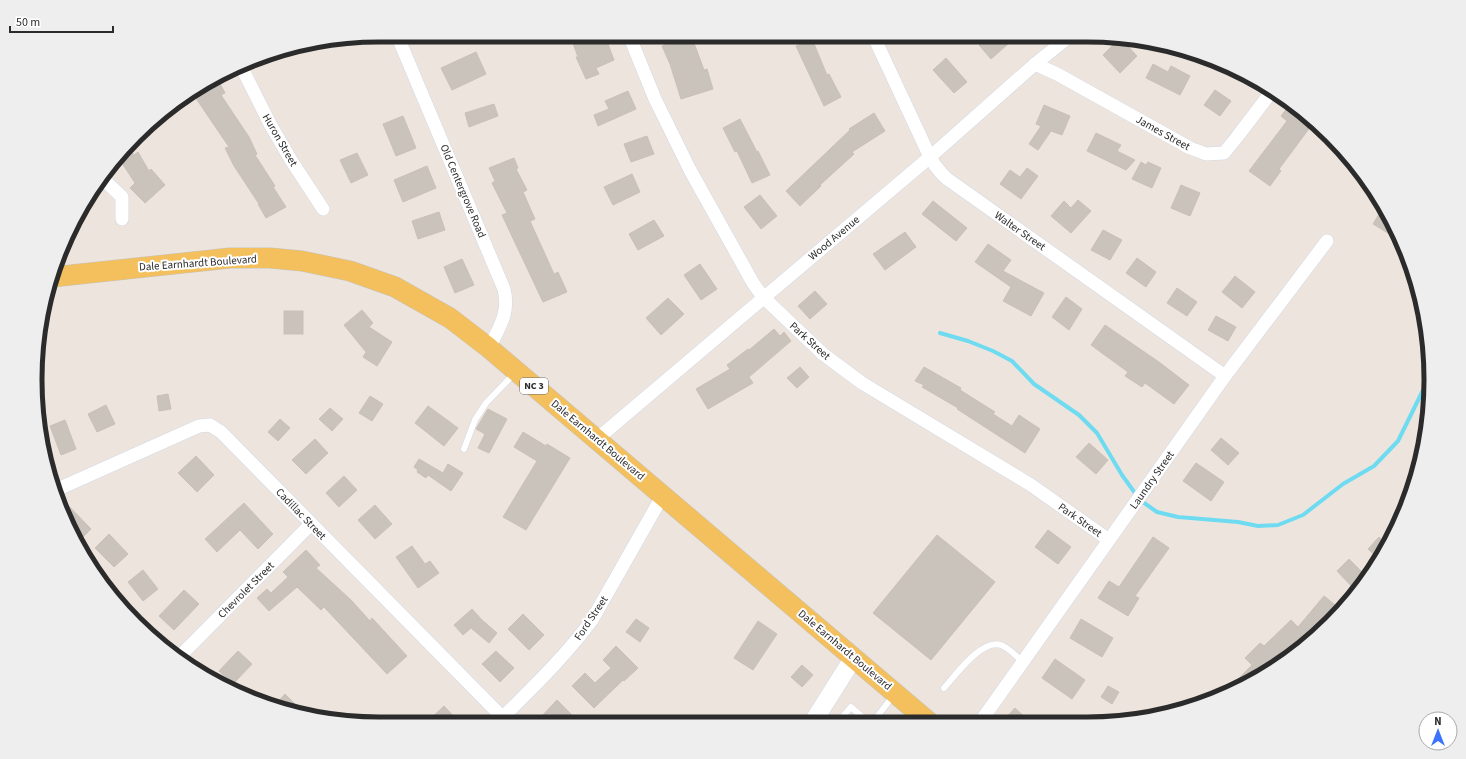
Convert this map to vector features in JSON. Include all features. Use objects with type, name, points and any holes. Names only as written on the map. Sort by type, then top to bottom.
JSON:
[{"type":"main road","name":"Dale Earnhardt Boulevard","points":[[58,276],[230,258],[270,258],[302,261],[350,271],[395,287],[450,318],[489,348],[896,693],[919,717]]},
{"type":"street","name":"Old Centergrove Road","points":[[400,42],[504,289],[506,300],[504,320],[489,348]]},
{"type":"street","name":"Park Street","points":[[632,42],[655,98],[690,170],[753,283],[763,297],[823,354],[862,383],[1031,485],[1109,540]]},
{"type":"street","name":"Walter Street","points":[[876,42],[934,166],[946,178],[1225,376]]},
{"type":"street","name":"Wood Avenue","points":[[596,439],[930,157],[1035,64],[1062,42]]},
{"type":"street","name":"James Street","points":[[1035,64],[1057,74],[1190,148],[1206,154],[1224,153],[1238,137],[1269,96]]},
{"type":"street","name":"Huron Street","points":[[243,71],[270,124],[291,160],[323,209]]},
{"type":"street","points":[[106,182],[122,197],[122,219]]},
{"type":"street","name":"Laundry Street","points":[[984,717],[1225,376],[1327,241]]},
{"type":"street","name":"Cadillac Street","points":[[60,488],[199,426],[210,425],[221,432],[498,717]]},
{"type":"street","name":"Ford Street","points":[[506,717],[545,677],[580,637],[592,620],[663,495]]},
{"type":"street","name":"Chevrolet Street","points":[[183,653],[311,524]]},
{"type":"street","points":[[816,717],[854,657]]},
{"type":"lane","points":[[464,449],[475,420],[486,403],[516,371]]},
{"type":"lane","points":[[944,688],[979,651],[992,644],[1000,644],[1010,650],[1023,662]]},
{"type":"lane","points":[[877,717],[896,693]]},
{"type":"lane","points":[[842,717],[851,707],[862,717]]},
{"type":"building","points":[[573,42],[604,42],[605,45],[608,44],[614,60],[596,68],[599,74],[586,79],[576,57],[578,57]]},
{"type":"building","points":[[673,42],[694,42],[704,70],[707,69],[713,89],[681,99],[670,64],[662,46]]},
{"type":"building","points":[[805,42],[813,42],[827,75],[829,74],[841,97],[824,106],[796,46]]},
{"type":"building","points":[[982,42],[1010,42],[991,59],[979,45]]},
{"type":"building","points":[[1114,44],[1126,45],[1137,56],[1120,73],[1103,55]]},
{"type":"building","points":[[476,52],[486,74],[452,90],[441,68]]},
{"type":"building","points":[[946,58],[967,82],[954,93],[933,70]]},
{"type":"building","points":[[1153,64],[1168,72],[1171,66],[1190,76],[1180,95],[1146,78]]},
{"type":"building","points":[[219,83],[225,93],[221,95],[249,137],[257,154],[255,155],[275,186],[273,187],[286,207],[266,218],[259,204],[234,166],[225,148],[229,147],[195,97]]},
{"type":"building","points":[[1215,90],[1231,101],[1220,116],[1204,105]]},
{"type":"building","points":[[628,91],[636,109],[598,126],[594,115],[609,109],[605,101]]},
{"type":"building","points":[[494,104],[498,116],[469,127],[465,113]]},
{"type":"building","points":[[1044,105],[1070,116],[1062,135],[1051,131],[1038,150],[1029,144],[1041,126],[1036,124]]},
{"type":"building","points":[[1287,108],[1310,127],[1279,169],[1281,171],[1270,186],[1249,171],[1287,121],[1281,116]]},
{"type":"building","points":[[874,113],[885,131],[852,152],[854,154],[820,185],[821,186],[800,206],[786,191],[850,130],[849,129]]},
{"type":"building","points":[[403,116],[416,148],[396,156],[383,124]]},
{"type":"building","points":[[740,119],[770,175],[752,183],[737,151],[735,152],[723,128]]},
{"type":"building","points":[[1096,133],[1121,145],[1117,151],[1135,160],[1126,170],[1087,151]]},
{"type":"building","points":[[647,136],[654,154],[631,162],[624,144]]},
{"type":"building","points":[[131,152],[134,155],[138,152],[149,171],[151,169],[165,185],[145,203],[130,188],[135,183],[122,162]]},
{"type":"building","points":[[357,153],[368,175],[351,183],[340,160]]},
{"type":"building","points":[[514,158],[518,168],[516,169],[527,190],[523,192],[535,219],[530,221],[554,274],[558,272],[567,292],[543,302],[502,215],[507,213],[492,183],[495,181],[489,168]]},
{"type":"building","points":[[1141,162],[1146,165],[1148,162],[1161,168],[1152,188],[1132,179]]},
{"type":"building","points":[[427,166],[436,188],[403,202],[394,180]]},
{"type":"building","points":[[1027,168],[1038,176],[1021,199],[1000,184],[1010,170],[1020,177]]},
{"type":"building","points":[[632,174],[640,192],[613,205],[604,187]]},
{"type":"building","points":[[1181,185],[1200,193],[1190,216],[1171,208]]},
{"type":"building","points":[[760,195],[777,216],[761,229],[744,207]]},
{"type":"building","points":[[1078,200],[1091,211],[1071,233],[1051,216],[1064,201],[1071,208]]},
{"type":"building","points":[[933,201],[967,228],[956,241],[922,214]]},
{"type":"building","points":[[439,212],[445,230],[418,239],[412,221]]},
{"type":"building","points":[[1380,213],[1389,231],[1388,233],[1373,224]]},
{"type":"building","points":[[654,220],[664,236],[638,250],[629,234]]},
{"type":"building","points":[[1103,230],[1122,240],[1110,260],[1091,250]]},
{"type":"building","points":[[905,232],[916,247],[885,270],[873,254]]},
{"type":"building","points":[[988,244],[1011,260],[1003,271],[1044,293],[1031,316],[1003,301],[1011,287],[975,262]]},
{"type":"building","points":[[1137,258],[1156,272],[1146,287],[1126,273]]},
{"type":"building","points":[[462,259],[474,285],[455,293],[444,267]]},
{"type":"building","points":[[700,264],[717,289],[701,300],[684,275]]},
{"type":"building","points":[[1235,276],[1255,292],[1242,308],[1222,292]]},
{"type":"building","points":[[1177,288],[1197,302],[1187,316],[1167,303]]},
{"type":"building","points":[[815,291],[827,304],[810,319],[798,306]]},
{"type":"building","points":[[1066,297],[1082,309],[1069,330],[1052,317]]},
{"type":"building","points":[[668,298],[684,314],[661,335],[646,318]]},
{"type":"building","points":[[362,310],[373,323],[369,327],[392,342],[377,366],[363,357],[366,352],[344,325]]},
{"type":"building","points":[[284,311],[303,311],[303,334],[284,334]]},
{"type":"building","points":[[1216,316],[1236,327],[1228,341],[1208,330]]},
{"type":"building","points":[[1105,325],[1159,362],[1189,385],[1174,404],[1145,383],[1142,387],[1125,376],[1128,372],[1091,345]]},
{"type":"building","points":[[774,329],[780,336],[784,332],[791,341],[749,377],[753,383],[708,409],[696,389],[730,369],[727,365],[748,349],[749,350]]},
{"type":"building","points":[[800,367],[809,377],[797,388],[787,378]]},
{"type":"building","points":[[924,367],[961,388],[960,390],[995,412],[993,414],[1012,426],[1019,415],[1040,429],[1025,453],[957,409],[958,408],[922,387],[924,385],[915,381]]},
{"type":"building","points":[[168,394],[171,409],[159,411],[157,396]]},
{"type":"building","points":[[370,396],[383,404],[372,421],[359,413]]},
{"type":"building","points":[[106,405],[115,424],[97,432],[88,414]]},
{"type":"building","points":[[428,406],[458,428],[444,446],[415,423]]},
{"type":"building","points":[[330,408],[343,419],[332,431],[319,419]]},
{"type":"building","points":[[488,409],[507,419],[489,453],[478,448],[485,434],[476,429]]},
{"type":"building","points":[[280,419],[290,428],[278,441],[268,432]]},
{"type":"building","points":[[65,420],[76,449],[61,455],[50,426]]},
{"type":"building","points":[[523,432],[570,458],[526,530],[503,517],[537,461],[514,447]]},
{"type":"building","points":[[1221,438],[1239,453],[1228,465],[1211,450]]},
{"type":"building","points":[[315,439],[328,453],[306,474],[292,460]]},
{"type":"building","points":[[1089,443],[1108,460],[1096,474],[1076,457]]},
{"type":"building","points":[[196,456],[214,475],[197,492],[178,473]]},
{"type":"building","points":[[419,459],[443,473],[448,464],[463,473],[451,491],[428,475],[426,478],[417,472],[418,470],[414,467]]},
{"type":"building","points":[[1196,463],[1224,482],[1211,501],[1183,481]]},
{"type":"building","points":[[344,476],[357,490],[339,507],[326,493]]},
{"type":"building","points":[[66,503],[91,529],[82,538]]},
{"type":"building","points":[[244,503],[273,534],[258,549],[240,530],[217,552],[205,539]]},
{"type":"building","points":[[375,505],[392,524],[375,539],[358,520]]},
{"type":"building","points":[[1048,530],[1071,547],[1058,564],[1035,547]]},
{"type":"building","points":[[109,534],[128,554],[114,567],[95,548]]},
{"type":"building","points":[[937,535],[995,582],[931,660],[873,613]]},
{"type":"building","points":[[1153,537],[1169,548],[1135,596],[1139,598],[1128,616],[1098,598],[1109,581],[1119,587]]},
{"type":"building","points":[[1379,537],[1383,540],[1375,555],[1368,549]]},
{"type":"building","points":[[412,546],[425,564],[430,561],[439,573],[418,588],[396,557]]},
{"type":"building","points":[[306,550],[320,565],[316,568],[351,600],[370,621],[372,618],[407,656],[387,674],[324,607],[321,610],[297,587],[269,611],[257,598],[267,589],[271,593],[288,577],[283,572]]},
{"type":"building","points":[[1349,559],[1363,573],[1352,587],[1337,571]]},
{"type":"building","points":[[143,570],[158,589],[143,601],[128,582]]},
{"type":"building","points":[[184,590],[199,604],[174,630],[159,616]]},
{"type":"building","points":[[1324,596],[1336,606],[1309,633],[1292,647],[1255,672],[1234,683],[1252,665],[1245,658],[1260,643],[1264,646],[1291,620],[1298,627]]},
{"type":"building","points":[[472,609],[497,633],[489,643],[471,628],[463,635],[454,625]]},
{"type":"building","points":[[523,614],[544,635],[529,650],[508,629]]},
{"type":"building","points":[[636,619],[649,628],[640,642],[626,632]]},
{"type":"building","points":[[1081,619],[1113,638],[1102,657],[1070,638]]},
{"type":"building","points":[[758,621],[777,634],[753,670],[734,658]]},
{"type":"building","points":[[616,646],[638,668],[624,681],[623,680],[594,708],[572,686],[585,673],[595,683],[611,668],[603,660]]},
{"type":"building","points":[[238,651],[252,664],[233,684],[219,671]]},
{"type":"building","points":[[496,651],[514,668],[500,682],[482,664]]},
{"type":"building","points":[[1055,659],[1085,680],[1072,699],[1042,678]]},
{"type":"building","points":[[802,665],[813,675],[802,687],[791,677]]},
{"type":"building","points":[[1108,686],[1119,692],[1112,704],[1101,697]]},
{"type":"building","points":[[285,694],[296,705],[295,706],[278,701]]},
{"type":"building","points":[[557,700],[574,717],[541,717]]},
{"type":"building","points":[[444,706],[454,717],[432,717]]},
{"type":"building","points":[[1015,708],[1025,717],[1007,717]]},
{"type":"waterway","points":[[940,333],[968,341],[993,351],[1012,361],[1034,384],[1079,415],[1097,433],[1122,475],[1140,500],[1157,512],[1178,517],[1238,522],[1258,526],[1278,525],[1303,515],[1343,484],[1374,466],[1398,441],[1424,389]]}]
